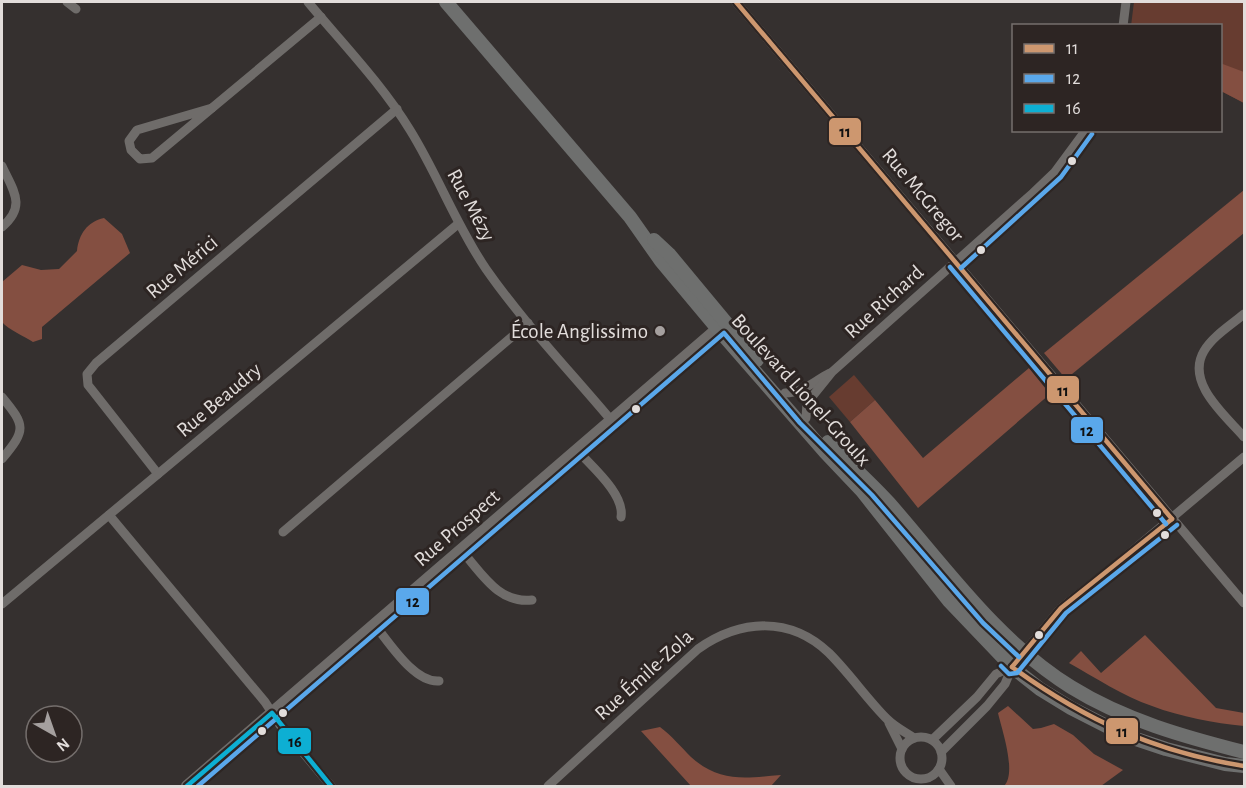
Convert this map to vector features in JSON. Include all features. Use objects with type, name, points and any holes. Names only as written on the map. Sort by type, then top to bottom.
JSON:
[{"type":"main road","name":"Boulevard Lionel-Groulx","points":[[446,2],[630,217],[661,261],[889,504],[989,618],[1024,652],[1071,687],[1116,710],[1172,732],[1245,752]]},
{"type":"main road","name":"Boulevard Lionel-Groulx","points":[[721,325],[825,452],[862,491],[949,601],[1012,667],[1040,689],[1063,703],[1124,735],[1166,750],[1225,764],[1245,766]]},
{"type":"street","points":[[67,2],[76,9]]},
{"type":"street","name":"Rue Mézy","points":[[308,2],[372,76],[397,109],[418,143],[458,224],[495,281],[611,420]]},
{"type":"street","name":"Rue McGregor","points":[[736,2],[1245,603]]},
{"type":"street","points":[[1123,24],[1126,2]]},
{"type":"street","points":[[212,108],[137,130],[129,141],[131,150],[140,159],[152,158],[212,108],[321,17]]},
{"type":"street","name":"Rue Mérici","points":[[158,474],[88,385],[87,374],[96,363],[397,109]]},
{"type":"street","name":"Rue Richard","points":[[806,418],[807,403],[832,372],[1055,172],[1085,132]]},
{"type":"street","points":[[2,166],[17,201],[15,213],[2,227]]},
{"type":"street","name":"Rue Beaudry","points":[[2,604],[458,224]]},
{"type":"street","points":[[1245,314],[1211,343],[1204,352],[1199,372],[1206,392],[1245,437]]},
{"type":"street","points":[[283,532],[528,323]]},
{"type":"street","name":"Rue Prospect","points":[[187,786],[721,325]]},
{"type":"street","name":"Rue Richard","points":[[785,393],[804,390],[815,380],[832,372]]},
{"type":"street","points":[[2,397],[17,416],[20,429],[14,444],[2,459]]},
{"type":"street","points":[[577,450],[618,498],[622,511],[621,517]]},
{"type":"street","points":[[941,752],[1005,684],[1012,667],[1061,608],[1245,458]]},
{"type":"street","points":[[109,515],[265,702],[331,786]]},
{"type":"street","points":[[461,550],[501,593],[515,600],[531,600]]},
{"type":"street","points":[[374,624],[415,672],[426,679],[439,681]]},
{"type":"street","name":"Rue Émile-Zola","points":[[548,786],[698,649],[725,632],[752,626],[780,627],[816,643],[836,660],[888,720],[914,738]]},
{"type":"street","points":[[932,740],[977,697],[996,674],[1012,667]]},
{"type":"street","name":"Rue Émile-Zola","points":[[888,720],[902,749]]},
{"type":"street","points":[[927,779],[939,769],[942,763],[941,752],[932,740],[914,738],[902,749],[900,759],[903,770],[913,778],[927,779],[935,786]]},
{"type":"street","points":[[939,769],[951,786]]},
{"type":"shaded area","points":[[1134,2],[1244,2],[1244,103],[1222,92],[1222,24],[1131,24]]},
{"type":"shaded area","points":[[1222,64],[1244,72],[1244,103],[1222,92]]},
{"type":"shaded area","points":[[1244,190],[1244,233],[1066,379],[1044,353]]},
{"type":"shaded area","points":[[104,218],[122,234],[130,253],[42,327],[42,339],[33,342],[5,325],[2,322],[2,282],[22,265],[41,270],[59,269],[77,251],[85,230],[93,222]]},
{"type":"shaded area","points":[[1029,368],[1050,394],[918,508],[850,422],[875,400],[923,458]]},
{"type":"shaded area","points":[[854,375],[875,400],[850,422],[829,397]]},
{"type":"shaded area","points":[[1145,635],[1216,708],[1244,713],[1244,726],[1198,719],[1152,706],[1120,692],[1069,663],[1081,651],[1101,673]]},
{"type":"shaded area","points":[[1008,706],[1033,729],[1054,724],[1073,735],[1094,754],[1123,770],[1101,786],[1004,786],[1008,780],[1009,762],[998,713]]},
{"type":"shaded area","points":[[660,727],[691,757],[712,771],[733,777],[781,775],[771,786],[691,786],[641,731]]},
{"type":"transit line","name":"11","points":[[736,2],[1172,519]]},
{"type":"transit line","name":"12","points":[[961,268],[1061,177],[1092,134]]},
{"type":"transit line","name":"12","points":[[950,267],[1166,524]]},
{"type":"transit line","name":"12","points":[[198,786],[724,333],[800,423],[872,495],[983,623],[1019,657]]},
{"type":"transit line","name":"11","points":[[1012,667],[1061,608],[1172,519]]},
{"type":"transit line","name":"12","points":[[1001,666],[1009,674],[1017,673],[1066,613],[1177,525]]},
{"type":"transit line","name":"11","points":[[1012,667],[1067,703],[1122,731],[1180,752],[1244,766]]},
{"type":"transit line","name":"16","points":[[187,786],[272,713],[331,786]]},
{"type":"place","name":"École Anglissimo","points":[[660,331]]}]
